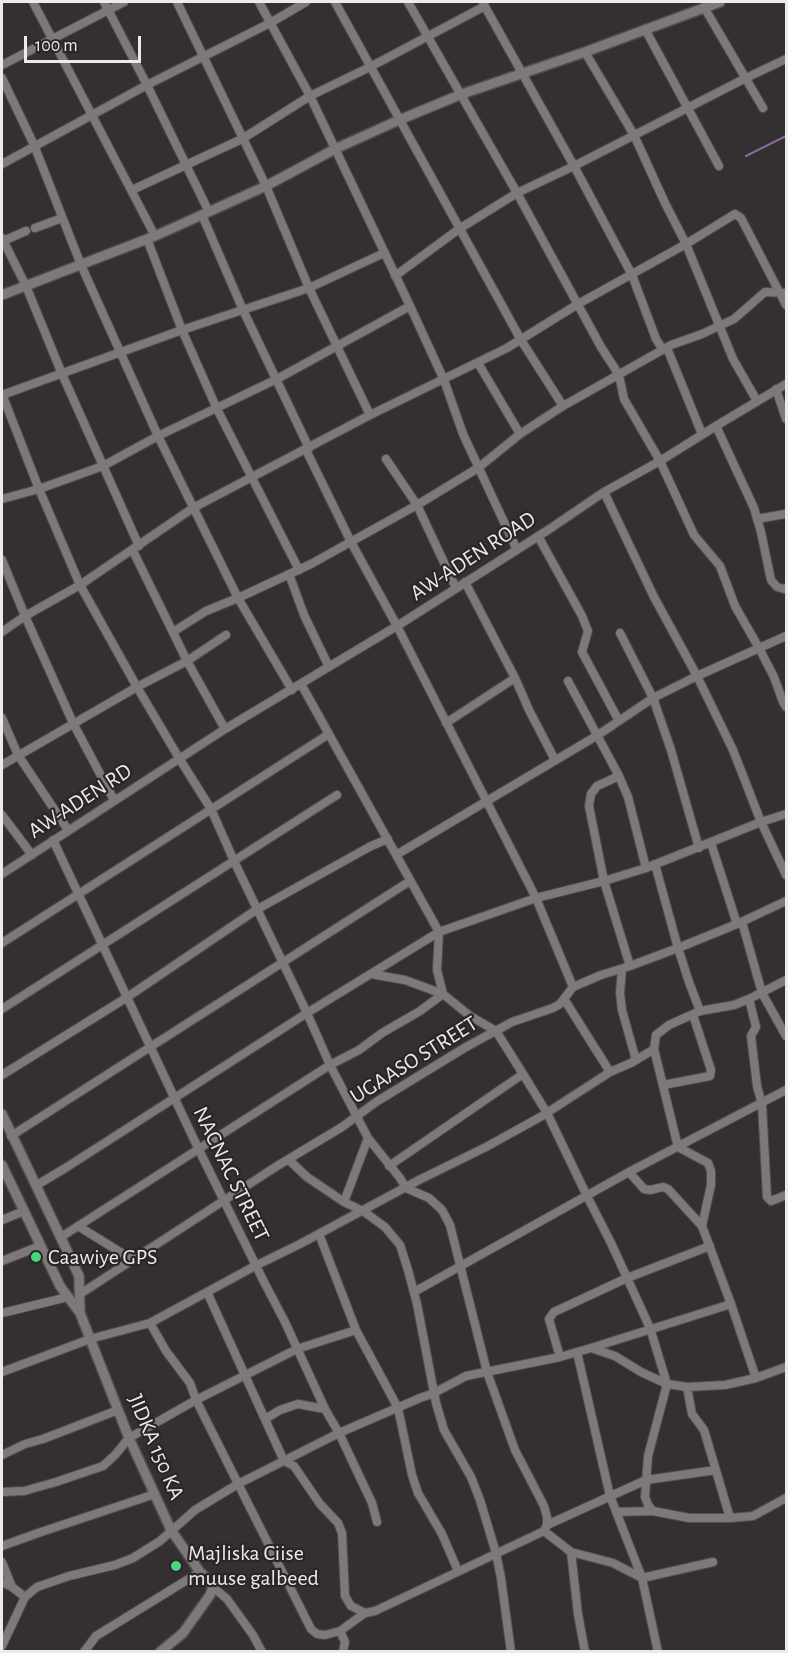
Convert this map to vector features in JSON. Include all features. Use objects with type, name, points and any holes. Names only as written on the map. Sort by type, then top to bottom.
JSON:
[{"type":"street","points":[[33,2],[132,190],[182,330],[217,409],[298,570]]},
{"type":"street","points":[[2,65],[106,5],[124,2]]},
{"type":"street","points":[[177,2],[266,186],[309,288],[370,415]]},
{"type":"street","points":[[259,2],[310,96],[410,306],[444,380],[463,434],[517,550]]},
{"type":"street","points":[[2,164],[306,2]]},
{"type":"street","points":[[335,2],[521,340],[564,406]]},
{"type":"street","points":[[408,2],[462,94],[601,347],[619,375],[624,399],[660,462],[694,535],[720,566],[735,606],[774,677],[786,707]]},
{"type":"street","points":[[2,295],[151,238],[266,186],[335,149],[462,94],[720,2]]},
{"type":"street","points":[[132,190],[242,139],[310,96],[370,67],[483,4],[632,274],[656,339],[665,349],[702,434]]},
{"type":"street","points":[[106,5],[187,166],[243,310],[351,542],[397,626],[536,898],[573,987]]},
{"type":"street","points":[[704,7],[763,108]]},
{"type":"street","points":[[645,29],[719,166]]},
{"type":"street","points":[[585,52],[634,135],[686,244],[733,359],[757,401]]},
{"type":"street","points":[[395,276],[459,229],[517,193],[786,59]]},
{"type":"street","points":[[2,78],[34,145],[81,265],[119,353],[158,436],[238,598],[292,690]]},
{"type":"street","points":[[2,632],[25,616],[80,585],[193,508],[370,415],[521,340],[578,304],[735,214],[741,218],[782,292],[786,305]]},
{"type":"street","points":[[35,228],[62,218]]},
{"type":"street","points":[[26,231],[2,239],[26,286],[173,632],[225,729]]},
{"type":"street","points":[[384,253],[309,288],[182,330],[2,395],[80,585],[137,687],[211,809],[256,910],[330,1065],[368,1138],[406,1188],[429,1198],[442,1210],[450,1225],[487,1372],[514,1449],[544,1506],[547,1517],[545,1528]]},
{"type":"street","points":[[173,632],[206,611],[298,570],[417,505],[478,468],[520,434],[564,406],[665,349],[742,314],[765,292],[782,292]]},
{"type":"street","points":[[2,499],[39,489],[103,466],[158,436],[277,379],[410,306]]},
{"type":"street","points":[[478,363],[520,434]]},
{"type":"street","name":"AW-ADEN ROAD","points":[[179,758],[397,626],[604,492],[660,462],[786,384]]},
{"type":"street","points":[[776,389],[786,419]]},
{"type":"street","points":[[716,426],[754,508],[771,580],[777,587],[786,588]]},
{"type":"street","points":[[386,459],[417,505],[456,588]]},
{"type":"street","points":[[604,492],[654,597],[697,676],[733,750],[786,875]]},
{"type":"street","points":[[757,519],[786,516]]},
{"type":"street","points":[[538,536],[582,615],[588,631],[582,652],[619,721]]},
{"type":"street","points":[[2,560],[73,723],[114,800]]},
{"type":"street","points":[[289,574],[304,615],[329,667]]},
{"type":"street","points":[[465,582],[555,760]]},
{"type":"street","points":[[620,633],[653,698],[671,750],[699,848]]},
{"type":"street","points":[[2,765],[137,687],[187,661],[226,635]]},
{"type":"street","points":[[396,855],[598,735],[653,698],[786,636]]},
{"type":"street","points":[[446,723],[515,678]]},
{"type":"street","points":[[568,681],[598,735],[628,797],[646,868]]},
{"type":"street","points":[[301,684],[439,932],[437,970],[443,994]]},
{"type":"street","points":[[2,718],[18,755],[68,830]]},
{"type":"street","points":[[2,943],[329,734]]},
{"type":"street","name":"AW-ADEN RD","points":[[2,874],[179,758]]},
{"type":"street","points":[[619,776],[597,786],[591,794],[589,806],[604,881],[626,967],[620,993],[622,1010],[636,1060]]},
{"type":"street","points":[[2,1009],[337,795]]},
{"type":"street","points":[[37,1185],[439,932],[536,898],[646,868],[786,814]]},
{"type":"street","points":[[2,815],[32,855]]},
{"type":"street","points":[[2,1075],[126,998],[256,910],[371,846],[388,839]]},
{"type":"street","name":"NACNAC STREET","points":[[53,840],[223,1200],[339,1433],[372,1503],[377,1522]]},
{"type":"street","points":[[711,843],[762,993],[786,1036]]},
{"type":"street","points":[[656,864],[711,1070],[710,1076],[663,1085]]},
{"type":"street","points":[[11,1136],[410,881]]},
{"type":"street","name":"UGAASO STREET","points":[[80,1294],[223,1200],[342,1127],[376,1102],[466,1047],[496,1031],[560,1004],[573,987],[740,923],[786,901]]},
{"type":"street","points":[[371,974],[405,980],[443,994],[470,1016],[496,1031],[547,1113],[611,1242],[650,1329],[667,1383],[648,1455],[645,1497],[653,1511]]},
{"type":"street","points":[[678,1148],[654,1049],[656,1035],[676,1021],[697,1013],[734,1005],[786,980]]},
{"type":"street","points":[[61,1237],[330,1065],[359,1050],[443,994]]},
{"type":"street","points":[[564,999],[610,1072]]},
{"type":"street","points":[[749,999],[756,1027],[751,1036],[757,1086],[762,1104],[767,1197],[771,1201],[786,1194]]},
{"type":"street","points":[[2,1372],[90,1339],[150,1323],[486,1147],[547,1113],[610,1072],[654,1049]]},
{"type":"street","points":[[389,1166],[523,1074]]},
{"type":"street","points":[[414,1292],[629,1172],[786,1090]]},
{"type":"street","points":[[2,1114],[79,1276],[80,1313]]},
{"type":"street","points":[[344,1202],[368,1138]]},
{"type":"street","points":[[678,1148],[708,1162],[711,1171],[711,1185],[702,1226]]},
{"type":"street","points":[[289,1160],[307,1177],[385,1227],[400,1245],[414,1292],[434,1394],[444,1431],[471,1477],[496,1553],[511,1652]]},
{"type":"street","points":[[2,1165],[4,1176],[24,1211],[60,1286],[80,1313]]},
{"type":"street","points":[[629,1172],[644,1189],[650,1190],[663,1186],[668,1189],[702,1226],[756,1377]]},
{"type":"street","points":[[2,1220],[24,1211]]},
{"type":"street","points":[[78,1226],[133,1260]]},
{"type":"street","points":[[319,1234],[356,1330],[398,1408],[418,1493],[442,1534],[458,1571]]},
{"type":"street","points":[[2,1262],[40,1246]]},
{"type":"street","points":[[560,1357],[549,1320],[554,1312],[627,1278],[710,1246]]},
{"type":"street","points":[[207,1292],[284,1461],[294,1466],[320,1503],[338,1523],[342,1533],[345,1596],[351,1606],[365,1612],[375,1611],[646,1480],[716,1470]]},
{"type":"street","points":[[2,1313],[68,1297]]},
{"type":"street","points":[[2,1646],[25,1597],[37,1587],[69,1575],[115,1565],[133,1558],[160,1541],[195,1510],[238,1484],[339,1433],[434,1394],[466,1376],[560,1357],[731,1304]]},
{"type":"street","name":"JIDKA 150 KA","points":[[80,1313],[129,1438],[171,1530],[213,1587]]},
{"type":"street","points":[[150,1323],[166,1351],[190,1383],[196,1400],[311,1629],[317,1634],[325,1635],[340,1631],[365,1612]]},
{"type":"street","points":[[2,1492],[24,1491],[103,1466],[129,1438],[196,1400],[297,1349],[356,1330]]},
{"type":"street","points":[[591,1348],[615,1356],[641,1372],[667,1383],[687,1387],[725,1385],[786,1367]]},
{"type":"street","points":[[577,1352],[610,1496],[642,1578],[658,1652]]},
{"type":"street","points":[[687,1387],[692,1414],[704,1430],[729,1518]]},
{"type":"street","points":[[265,1419],[280,1410],[298,1404],[326,1409]]},
{"type":"street","points":[[2,1455],[25,1444],[118,1410]]},
{"type":"street","points":[[2,1546],[155,1494]]},
{"type":"street","points":[[616,1512],[653,1511],[689,1518],[729,1518],[753,1516],[786,1498]]},
{"type":"street","points":[[545,1528],[571,1552],[613,1563],[642,1578],[713,1562]]},
{"type":"street","points":[[571,1552],[585,1652]]},
{"type":"street","points":[[2,1562],[12,1587]]},
{"type":"street","points":[[84,1652],[96,1636],[200,1572]]},
{"type":"street","points":[[2,1582],[25,1597]]},
{"type":"street","points":[[160,1652],[183,1633],[210,1595],[213,1587],[227,1599],[253,1635],[262,1652]]},
{"type":"street","points":[[340,1631],[345,1642],[343,1652]]},
{"type":"waterway","points":[[746,156],[786,136]]},
{"type":"place","name":"Caawiye GPS","points":[[36,1257]]},
{"type":"place","name":"Majliska Ciise muuse galbeed","points":[[176,1566]]}]
